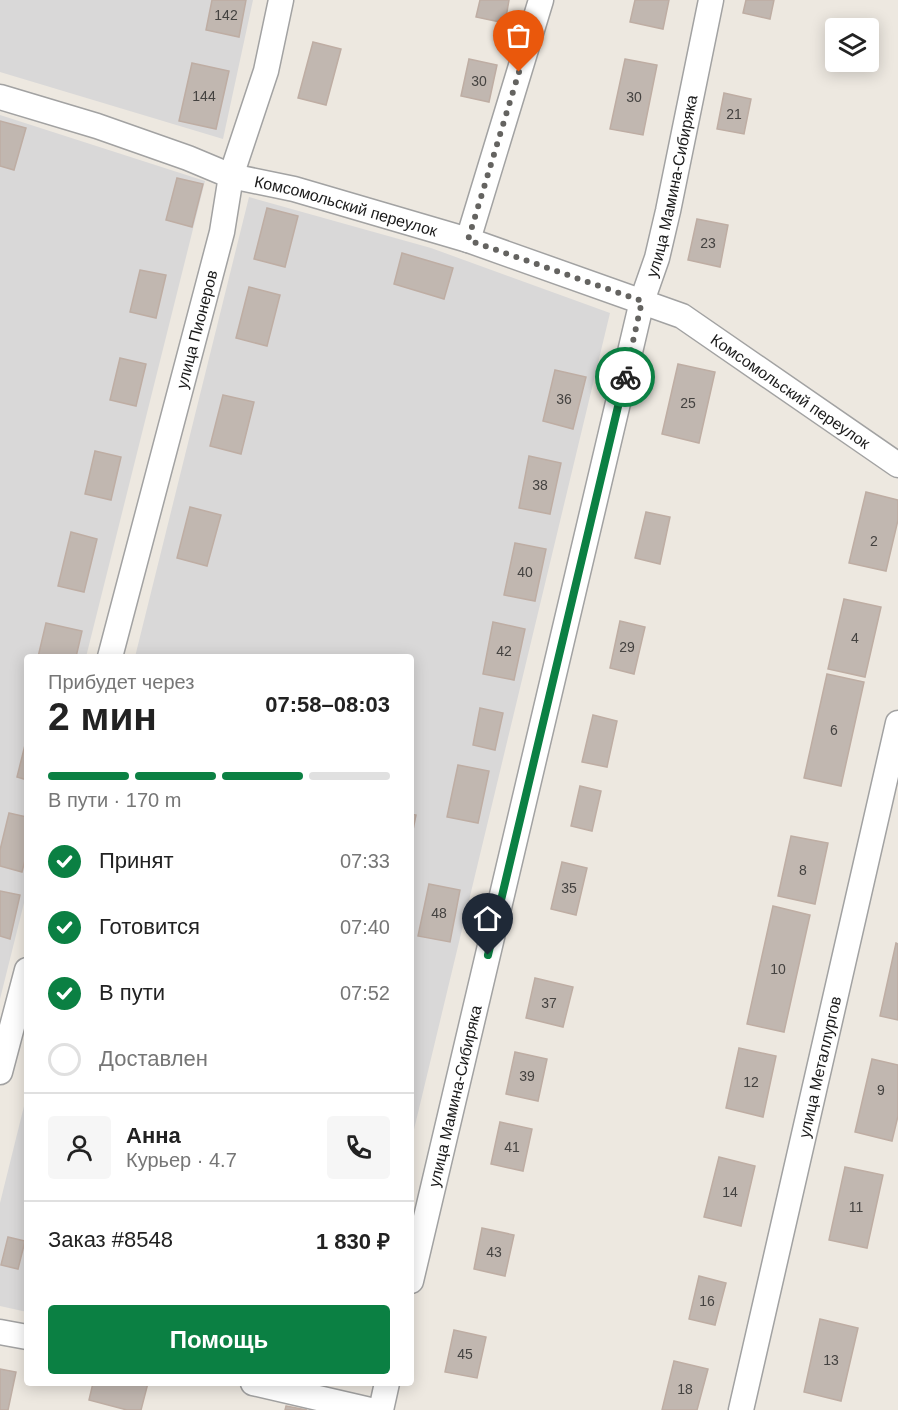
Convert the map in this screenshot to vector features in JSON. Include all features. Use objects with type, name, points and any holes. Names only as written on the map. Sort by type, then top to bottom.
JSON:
[{"type":"street","name":"улица Пионеров","points":[[111,654],[222,232],[231,176],[266,71],[281,0]]},
{"type":"street","points":[[468,240],[541,0]]},
{"type":"street","name":"улица Мамина-Сибиряка","points":[[414,1268],[642,301],[662,239],[711,0]]},
{"type":"street","name":"Комсомольский переулок","points":[[0,97],[97,126],[188,158],[231,176],[294,189],[468,240],[682,316],[898,465]]},
{"type":"street","name":"улица Металлургов","points":[[741,1410],[898,723]]},
{"type":"street","points":[[0,1072],[24,981]]},
{"type":"street","points":[[0,1332],[24,1336]]},
{"type":"street","points":[[266,1386],[370,1410]]},
{"type":"street","points":[[381,1410],[386,1386]]},
{"type":"shaded area","points":[[0,0],[253,0],[223,139],[0,72]]},
{"type":"shaded area","points":[[0,115],[205,181],[87,654],[24,654],[24,903],[0,999]]},
{"type":"shaded area","points":[[249,197],[431,248],[610,313],[414,1130],[414,654],[136,654]]},
{"type":"shaded area","points":[[24,1106],[24,1311],[0,1306],[0,1203]]},
{"type":"building","points":[[212,0],[246,0],[239,37],[206,30]]},
{"type":"building","points":[[480,0],[509,0],[505,23],[476,17]]},
{"type":"building","points":[[635,0],[669,0],[663,29],[630,22]]},
{"type":"building","points":[[746,0],[774,0],[770,19],[743,13]]},
{"type":"building","points":[[313,42],[341,49],[326,105],[298,98]]},
{"type":"building","points":[[469,59],[497,65],[489,102],[461,96]]},
{"type":"building","points":[[625,59],[657,65],[643,135],[610,129]]},
{"type":"building","points":[[192,63],[229,71],[216,129],[179,121]]},
{"type":"building","points":[[724,93],[751,99],[744,134],[717,129]]},
{"type":"building","points":[[0,121],[26,128],[14,170],[0,166]]},
{"type":"building","points":[[177,178],[203,184],[192,227],[166,220]]},
{"type":"building","points":[[267,208],[298,216],[285,267],[254,259]]},
{"type":"building","points":[[697,219],[728,225],[720,267],[688,260]]},
{"type":"building","points":[[402,253],[453,268],[444,299],[394,284]]},
{"type":"building","points":[[140,270],[166,275],[156,318],[130,312]]},
{"type":"building","points":[[249,287],[280,295],[267,346],[236,338]]},
{"type":"building","points":[[120,358],[146,364],[136,406],[110,400]]},
{"type":"building","points":[[678,364],[715,372],[699,443],[662,434]]},
{"type":"building","points":[[555,370],[586,377],[573,429],[543,421]]},
{"type":"building","points":[[223,395],[254,402],[241,454],[210,446]]},
{"type":"building","points":[[95,451],[121,457],[111,500],[85,494]]},
{"type":"building","points":[[529,456],[561,463],[550,514],[519,508]]},
{"type":"building","points":[[866,492],[898,500],[898,520],[886,571],[849,563]]},
{"type":"building","points":[[190,507],[221,515],[207,566],[177,558]]},
{"type":"building","points":[[646,512],[670,517],[660,564],[635,558]]},
{"type":"building","points":[[71,532],[97,539],[84,592],[58,586]]},
{"type":"building","points":[[515,543],[546,549],[535,601],[504,595]]},
{"type":"building","points":[[844,599],[881,607],[865,677],[828,669]]},
{"type":"building","points":[[620,621],[645,627],[634,674],[610,668]]},
{"type":"building","points":[[493,622],[525,629],[514,680],[483,674]]},
{"type":"building","points":[[46,623],[82,631],[77,654],[39,654]]},
{"type":"building","points":[[827,674],[864,682],[841,786],[804,778]]},
{"type":"building","points":[[480,708],[503,713],[495,750],[473,745]]},
{"type":"building","points":[[593,715],[617,721],[607,767],[582,762]]},
{"type":"building","points":[[24,749],[24,779],[17,777]]},
{"type":"building","points":[[458,765],[489,771],[478,823],[447,817]]},
{"type":"building","points":[[580,786],[601,791],[592,831],[571,826]]},
{"type":"building","points":[[9,813],[24,816],[22,872],[0,866],[0,850]]},
{"type":"building","points":[[791,836],[828,843],[815,904],[778,896]]},
{"type":"building","points":[[562,862],[587,868],[576,915],[551,909]]},
{"type":"building","points":[[429,884],[460,890],[450,942],[418,936]]},
{"type":"building","points":[[0,891],[20,895],[10,939],[0,936]]},
{"type":"building","points":[[773,906],[810,915],[784,1032],[747,1024]]},
{"type":"building","points":[[896,943],[898,944],[898,1020],[880,1016]]},
{"type":"building","points":[[535,978],[573,987],[563,1027],[526,1018]]},
{"type":"building","points":[[739,1048],[776,1056],[763,1117],[726,1108]]},
{"type":"building","points":[[515,1052],[547,1059],[538,1101],[506,1094]]},
{"type":"building","points":[[872,1059],[898,1065],[898,1116],[892,1141],[855,1132]]},
{"type":"building","points":[[500,1122],[532,1129],[523,1171],[491,1164]]},
{"type":"building","points":[[719,1157],[755,1166],[741,1226],[704,1217]]},
{"type":"building","points":[[845,1167],[883,1175],[867,1248],[829,1240]]},
{"type":"building","points":[[482,1228],[514,1235],[505,1276],[474,1269]]},
{"type":"building","points":[[8,1237],[24,1241],[18,1269],[1,1265]]},
{"type":"building","points":[[699,1276],[726,1283],[715,1325],[689,1319]]},
{"type":"building","points":[[820,1319],[858,1328],[841,1401],[804,1392]]},
{"type":"building","points":[[454,1330],[486,1337],[477,1378],[445,1372]]},
{"type":"building","points":[[674,1361],[708,1369],[697,1410],[662,1410]]},
{"type":"building","points":[[0,1369],[16,1372],[8,1410],[0,1410]]},
{"type":"building","points":[[92,1386],[147,1386],[141,1410],[127,1410],[89,1400]]},
{"type":"building","points":[[286,1406],[307,1410],[285,1410]]},
{"type":"way so far","points":[[519,72],[468,240],[642,301],[625,377]]},
{"type":"route","points":[[488,955],[625,377]]}]
